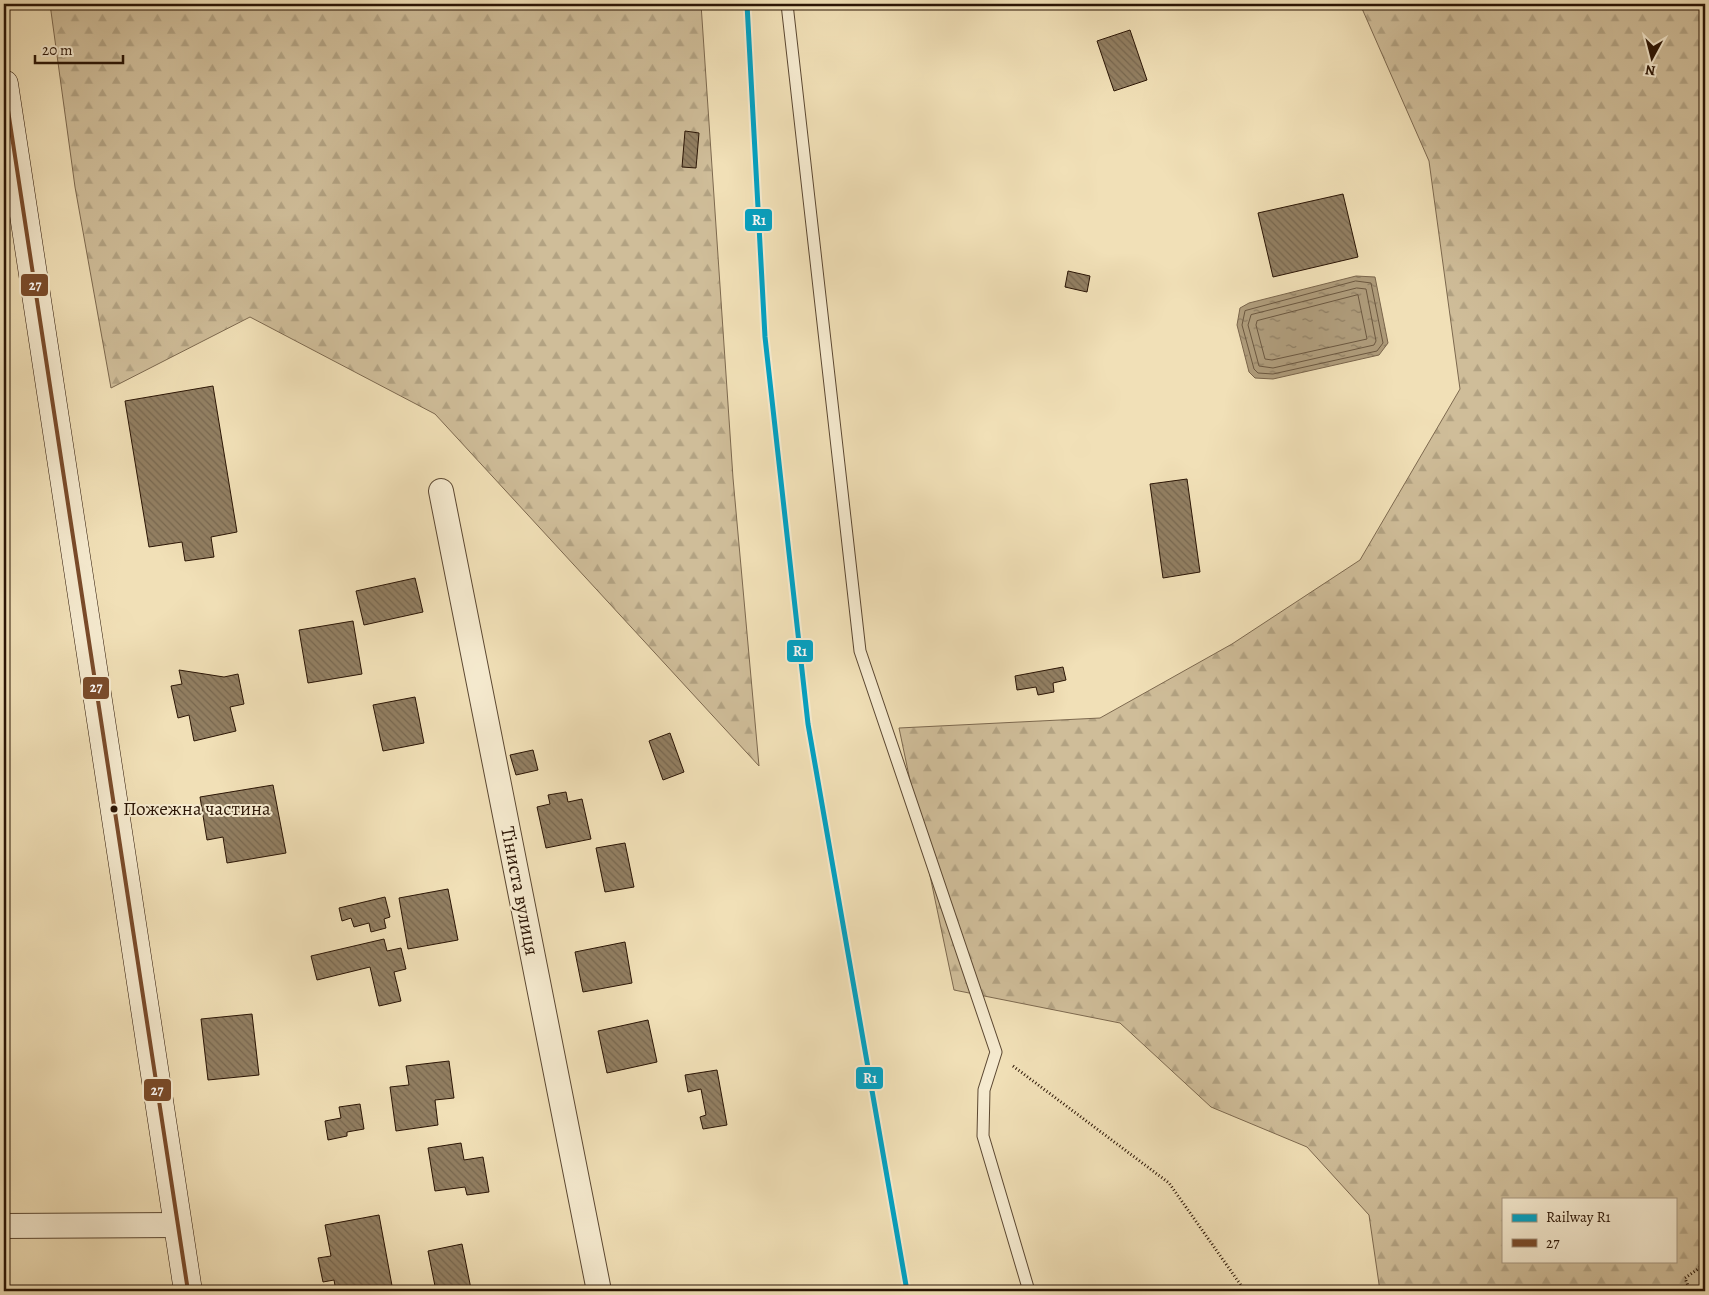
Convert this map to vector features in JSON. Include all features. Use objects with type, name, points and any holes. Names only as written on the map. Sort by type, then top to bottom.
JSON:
[{"type":"main road","points":[[4,84],[188,1291]]},
{"type":"street","name":"Тіниста вулиця","points":[[441,491],[599,1291]]},
{"type":"street","points":[[4,1226],[178,1224]]},
{"type":"lane","points":[[787,4],[860,651],[996,1052],[984,1090],[982,1136],[1028,1291]]},
{"type":"path","points":[[996,1052],[1169,1183],[1245,1291]]},
{"type":"path","points":[[1690,1291],[1684,1278],[1705,1264]]},
{"type":"green space","points":[[50,4],[701,4],[733,478],[759,766],[435,414],[250,317],[111,388],[75,187]]},
{"type":"green space","points":[[1360,4],[1705,4],[1705,1291],[1380,1291],[1369,1215],[1307,1147],[1211,1107],[1120,1023],[954,990],[899,728],[1100,718],[1232,644],[1360,560],[1460,389],[1429,161]]},
{"type":"water","points":[[1356,276],[1375,277],[1388,343],[1379,355],[1273,379],[1255,378],[1249,372],[1237,325],[1240,308],[1249,303]]},
{"type":"building","points":[[1130,30],[1147,80],[1114,91],[1097,41]]},
{"type":"building","points":[[685,131],[699,133],[696,168],[682,167]]},
{"type":"building","points":[[1343,194],[1358,257],[1273,277],[1258,213]]},
{"type":"building","points":[[1068,271],[1090,276],[1087,292],[1065,287]]},
{"type":"building","points":[[213,386],[237,532],[211,537],[214,557],[185,561],[182,542],[149,547],[125,401]]},
{"type":"building","points":[[1187,479],[1200,572],[1163,578],[1150,484]]},
{"type":"building","points":[[415,578],[423,612],[364,625],[356,591]]},
{"type":"building","points":[[353,621],[362,674],[308,683],[299,630]]},
{"type":"building","points":[[1063,667],[1066,680],[1053,683],[1054,692],[1038,695],[1036,687],[1017,690],[1015,676]]},
{"type":"building","points":[[179,670],[224,677],[238,674],[244,704],[230,707],[236,731],[194,741],[189,715],[178,718],[171,686],[182,684]]},
{"type":"building","points":[[415,697],[424,743],[383,751],[373,705]]},
{"type":"building","points":[[670,733],[684,772],[663,780],[649,741]]},
{"type":"building","points":[[533,750],[538,770],[516,775],[510,755]]},
{"type":"building","points":[[273,785],[286,853],[227,863],[223,837],[207,840],[200,797]]},
{"type":"building","points":[[566,792],[568,802],[582,799],[591,839],[546,848],[537,807],[550,804],[548,795]]},
{"type":"building","points":[[625,843],[634,887],[605,892],[596,848]]},
{"type":"building","points":[[448,889],[458,940],[408,949],[399,898]]},
{"type":"building","points":[[385,897],[390,917],[384,919],[386,928],[371,932],[369,923],[354,927],[351,918],[342,921],[339,908]]},
{"type":"building","points":[[384,939],[387,951],[401,948],[406,969],[394,972],[401,1001],[379,1006],[370,967],[317,980],[311,956]]},
{"type":"building","points":[[625,942],[632,983],[583,992],[575,952]]},
{"type":"building","points":[[252,1014],[259,1075],[208,1080],[201,1019]]},
{"type":"building","points":[[648,1020],[657,1062],[607,1073],[598,1031]]},
{"type":"building","points":[[449,1061],[454,1098],[435,1100],[438,1125],[396,1131],[390,1087],[409,1085],[406,1066]]},
{"type":"building","points":[[717,1070],[727,1125],[703,1129],[700,1117],[706,1115],[701,1089],[688,1092],[685,1075]]},
{"type":"building","points":[[360,1104],[364,1129],[347,1132],[347,1136],[328,1140],[325,1121],[341,1118],[339,1107]]},
{"type":"building","points":[[461,1143],[464,1160],[483,1157],[489,1192],[467,1195],[465,1187],[435,1191],[428,1148]]},
{"type":"building","points":[[379,1215],[393,1291],[336,1291],[334,1280],[323,1282],[318,1258],[331,1256],[325,1225]]},
{"type":"building","points":[[462,1244],[471,1289],[436,1291],[428,1251]]},
{"type":"rail line","name":"R1","points":[[747,4],[765,337],[808,724],[907,1291]]},
{"type":"transit line","name":"27","points":[[4,84],[188,1291]]},
{"type":"place","name":"Пожежна частина","points":[[114,809]]}]
